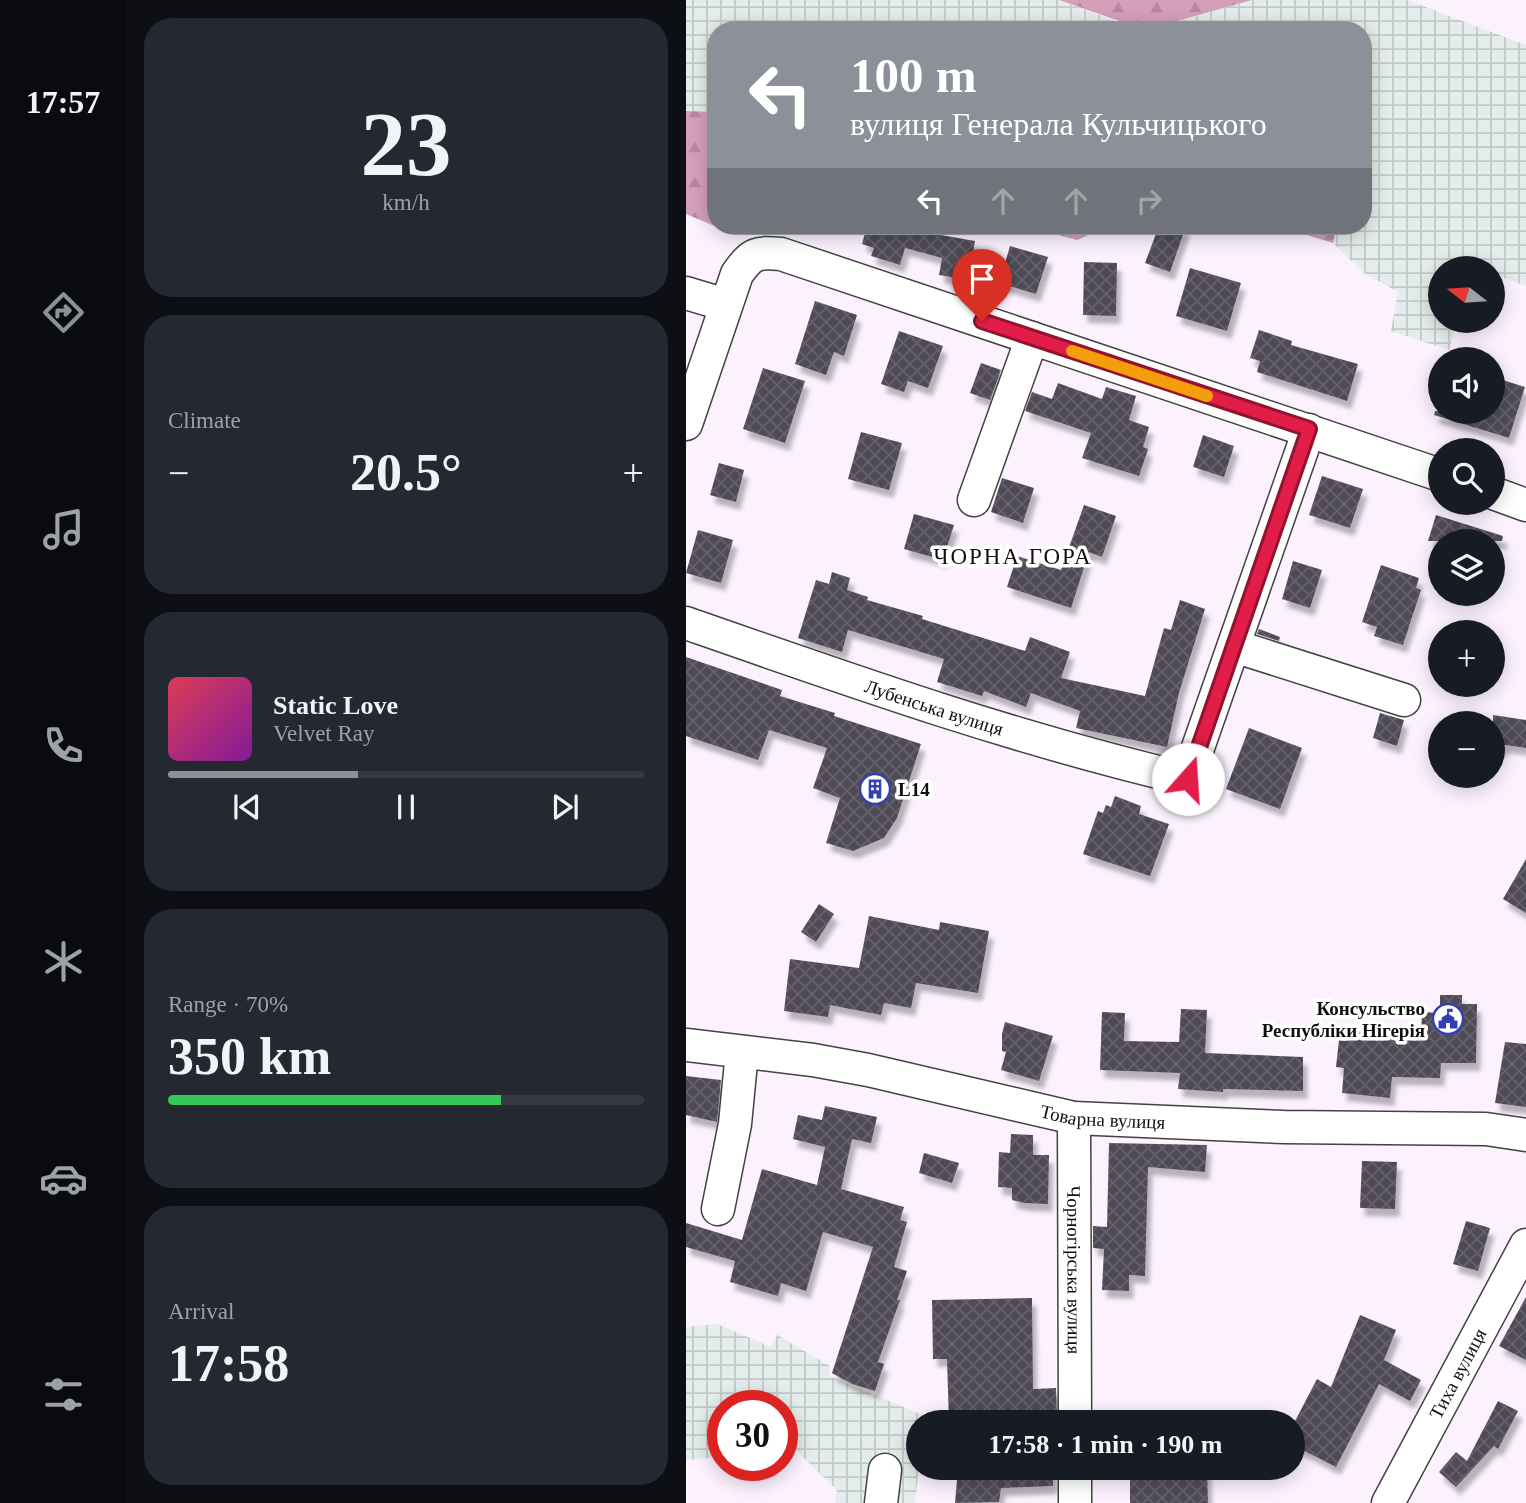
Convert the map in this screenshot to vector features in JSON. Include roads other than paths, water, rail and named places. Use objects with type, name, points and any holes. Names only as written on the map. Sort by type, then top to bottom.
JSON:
[{"type":"street","points":[[686,424],[737,274],[749,257],[763,253],[781,254],[1428,471]]},
{"type":"street","points":[[686,293],[726,305]]},
{"type":"street","points":[[974,500],[1032,338]]},
{"type":"street","points":[[1309,429],[1234,646],[1404,700]]},
{"type":"street","points":[[1505,498],[1526,505]]},
{"type":"street","name":"Лубенська вулиця","points":[[686,623],[1006,732],[1188,779],[1234,646]]},
{"type":"street","name":"Товарна вулиця","points":[[686,1045],[868,1070],[1074,1118],[1284,1127],[1486,1129],[1526,1135]]},
{"type":"street","points":[[718,1209],[735,1124],[742,1052]]},
{"type":"street","name":"Чорногірська вулиця","points":[[1074,1118],[1075,1410]]},
{"type":"street","name":"Тиха вулиця","points":[[1388,1503],[1526,1245]]},
{"type":"street","points":[[881,1503],[885,1471]]},
{"type":"street","points":[[1075,1480],[1075,1503]]},
{"type":"place","name":"L14","points":[[875,789]]},
{"type":"place","name":"Консульство Республіки Нігерія","points":[[1448,1019]]},
{"type":"district","name":"ЧОРНА ГОРА","points":[[1013,556]]}]
